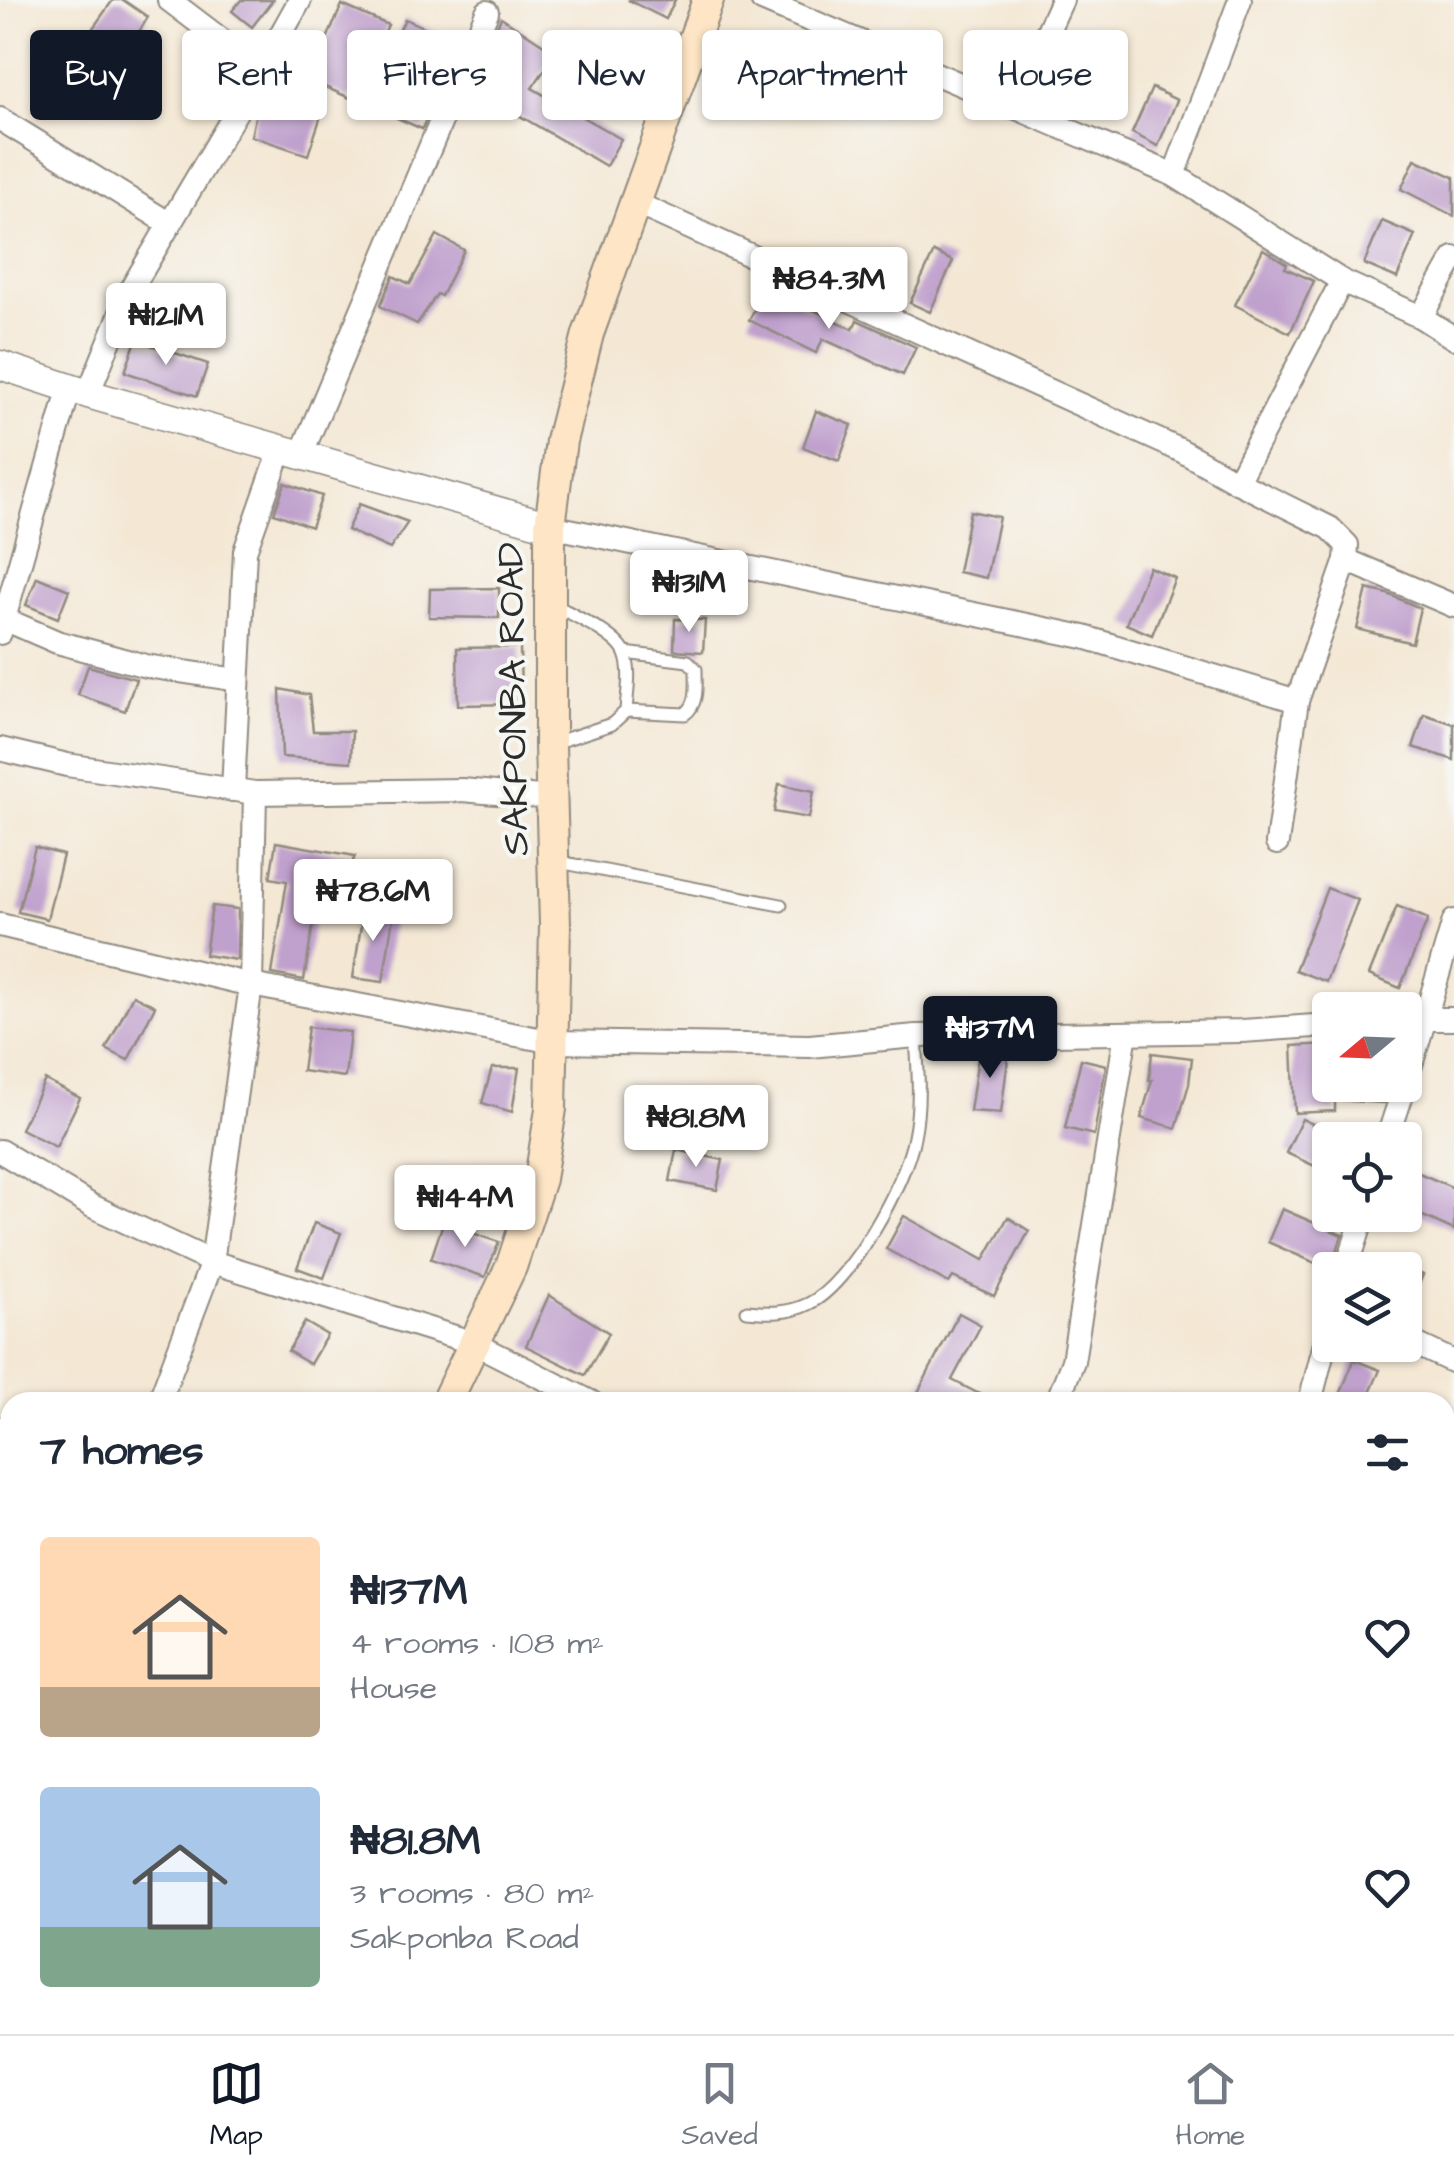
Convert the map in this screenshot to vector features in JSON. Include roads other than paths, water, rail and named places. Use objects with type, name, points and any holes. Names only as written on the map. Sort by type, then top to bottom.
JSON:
[{"type":"main road","name":"SAKPONBA ROAD","points":[[451,1392],[511,1267],[540,1179],[551,1109],[555,925],[550,526],[561,441],[588,334],[708,0]]},
{"type":"street","points":[[169,0],[208,30]]},
{"type":"street","points":[[283,30],[300,0]]},
{"type":"street","points":[[1048,30],[1062,0]]},
{"type":"street","points":[[1174,175],[1240,0]]},
{"type":"street","points":[[774,2],[963,85]]},
{"type":"street","points":[[163,1392],[212,1262],[251,984],[238,680],[245,551],[488,12]]},
{"type":"street","points":[[0,119],[170,224]]},
{"type":"street","points":[[231,120],[130,291],[79,391],[2,626],[146,666],[238,680]]},
{"type":"street","points":[[1044,120],[1174,175],[1342,281],[1421,317],[1454,338]]},
{"type":"street","points":[[635,203],[1182,451],[1330,528],[1347,545],[1346,560],[1298,701],[1277,843]]},
{"type":"street","points":[[1421,317],[1454,258]]},
{"type":"street","points":[[1237,482],[1342,281]]},
{"type":"street","points":[[0,365],[550,526],[1084,637],[1298,701]]},
{"type":"street","points":[[1346,560],[1454,606]]},
{"type":"street","points":[[0,749],[66,765],[244,792],[462,790],[551,798]]},
{"type":"street","points":[[1422,1004],[1454,921]]},
{"type":"street","points":[[0,925],[251,984],[554,1042],[810,1046],[916,1036],[1242,1032],[1312,1026]]},
{"type":"street","points":[[1422,1019],[1454,1019]]},
{"type":"street","points":[[1061,1392],[1073,1361],[1126,1033]]},
{"type":"street","points":[[0,1151],[92,1206],[212,1262],[474,1343],[571,1392]]},
{"type":"street","points":[[1422,1347],[1454,1362]]},
{"type":"street","points":[[1313,1392],[1320,1362]]},
{"type":"lane","points":[[550,602],[616,642],[625,653],[628,676],[626,710],[612,724],[550,745]]},
{"type":"lane","points":[[625,653],[688,661],[696,669],[695,701],[686,714],[626,710]]},
{"type":"lane","points":[[553,861],[780,905]]},
{"type":"lane","points":[[747,1311],[775,1314],[810,1304],[841,1277],[884,1214],[914,1141],[919,1096],[916,1036]]}]
